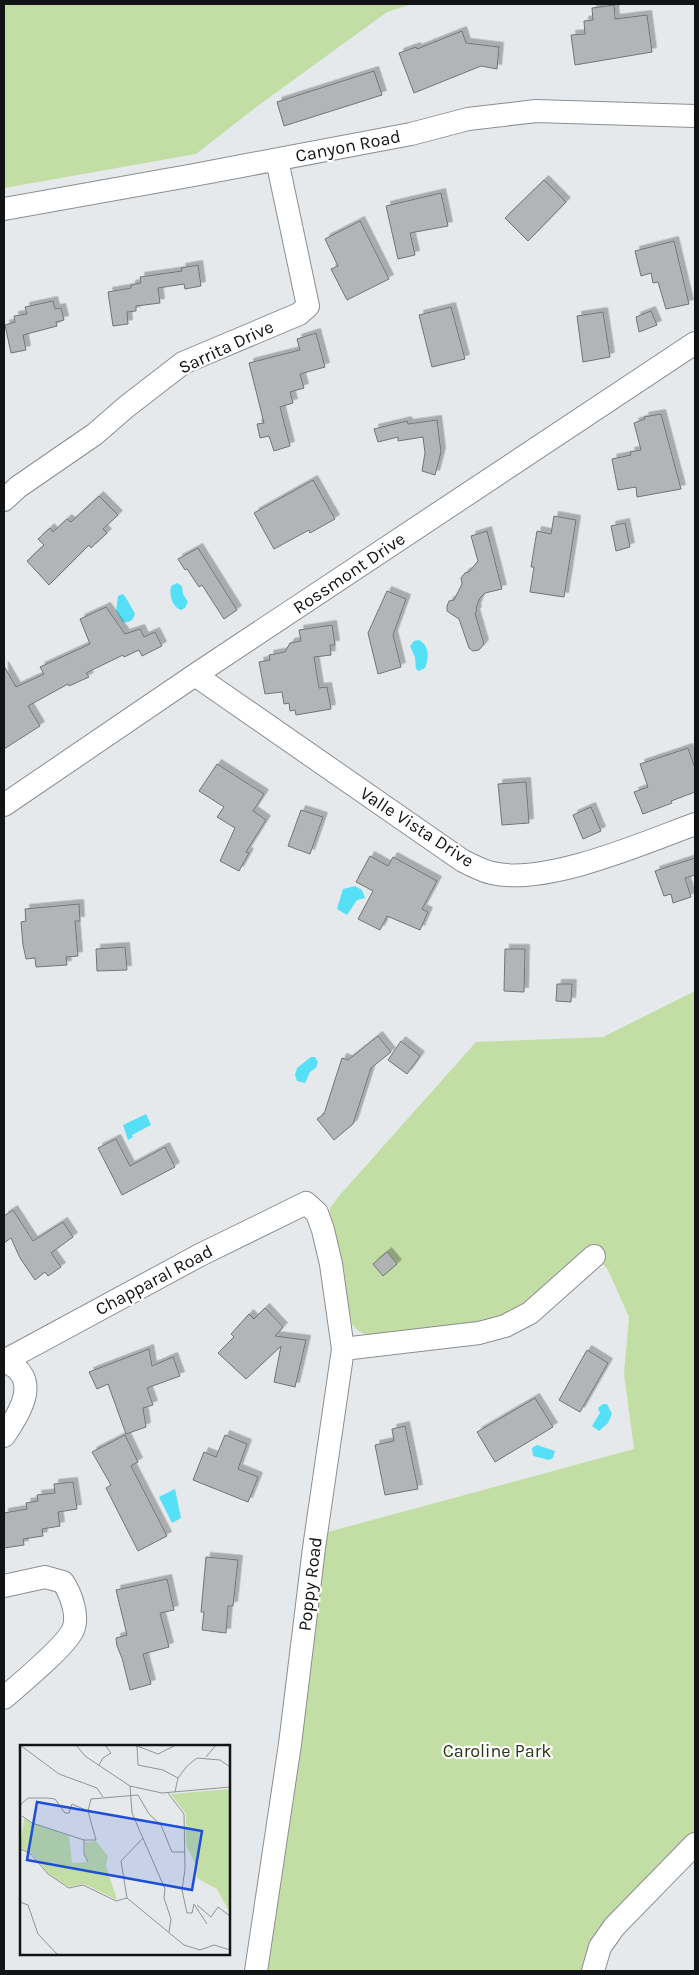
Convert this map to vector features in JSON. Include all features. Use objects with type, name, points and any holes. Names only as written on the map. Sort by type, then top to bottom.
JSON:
[{"type":"street","name":"Canyon Road","points":[[4,209],[277,160],[411,134],[468,119],[536,111],[695,116]]},
{"type":"street","name":"Sarrita Drive","points":[[4,500],[18,487],[95,434],[126,407],[184,363],[299,314],[308,306],[277,160]]},
{"type":"street","name":"Rossmont Drive","points":[[4,805],[195,675],[695,343]]},
{"type":"street","name":"Valle Vista Drive","points":[[195,675],[464,861],[490,873],[508,876],[526,875],[565,868],[595,860],[695,824]]},
{"type":"street","name":"Poppy Road","points":[[256,1971],[290,1744],[314,1548],[343,1349],[331,1264],[323,1230],[317,1213],[306,1203]]},
{"type":"street","name":"Chapparal Road","points":[[4,1361],[200,1255],[306,1203]]},
{"type":"street","points":[[343,1349],[479,1332],[505,1326],[530,1313],[594,1256]]},
{"type":"street","points":[[4,1361],[18,1371],[24,1381],[26,1393],[19,1415],[4,1436]]},
{"type":"street","points":[[4,1586],[45,1577],[63,1582],[71,1597],[74,1622],[73,1629],[64,1642],[4,1698]]},
{"type":"street","points":[[593,1971],[600,1947],[614,1927],[695,1844]]},
{"type":"green space","points":[[4,4],[412,4],[387,12],[259,105],[196,154],[4,188]]},
{"type":"green space","name":"Caroline Park","points":[[695,991],[695,1832],[602,1926],[589,1947],[582,1971],[264,1971],[328,1532],[634,1449],[624,1374],[629,1317],[608,1270],[590,1248],[521,1309],[495,1320],[367,1335],[358,1331],[352,1324],[342,1271],[329,1225],[330,1208],[476,1042],[603,1037]]},
{"type":"water","points":[[177,583],[182,586],[183,594],[188,602],[185,608],[181,610],[173,603],[170,593],[171,586]]},
{"type":"water","points":[[123,594],[135,614],[128,622],[123,622],[116,611],[118,596]]},
{"type":"water","points":[[419,640],[427,649],[428,656],[425,668],[419,671],[416,669],[415,657],[410,646],[414,641]]},
{"type":"water","points":[[355,886],[362,890],[365,898],[357,900],[347,915],[337,909],[343,889]]},
{"type":"water","points":[[311,1057],[315,1057],[318,1062],[316,1068],[310,1072],[305,1083],[297,1081],[295,1075],[297,1068]]},
{"type":"water","points":[[146,1114],[151,1125],[132,1135],[133,1137],[128,1140],[123,1125]]},
{"type":"water","points":[[603,1404],[607,1404],[612,1414],[608,1423],[599,1431],[592,1426],[600,1413],[598,1408]]},
{"type":"water","points":[[537,1445],[555,1451],[553,1458],[549,1460],[533,1456],[532,1448]]},
{"type":"water","points":[[175,1489],[181,1518],[172,1523],[159,1497]]},
{"type":"building","points":[[614,5],[615,19],[647,15],[652,52],[575,65],[571,35],[585,34],[584,21],[593,20],[592,8]]},
{"type":"building","points":[[462,31],[466,43],[499,47],[497,69],[481,66],[414,93],[399,53],[416,47],[417,49]]},
{"type":"building","points":[[374,71],[382,95],[284,126],[277,102]]},
{"type":"building","points":[[544,180],[566,202],[528,241],[505,218]]},
{"type":"building","points":[[441,193],[448,226],[410,233],[415,255],[398,259],[386,206]]},
{"type":"building","points":[[360,221],[389,279],[347,300],[331,269],[338,266],[325,239]]},
{"type":"building","points":[[674,241],[689,304],[666,309],[658,282],[653,283],[651,273],[641,276],[635,251]]},
{"type":"building","points":[[198,265],[201,286],[185,289],[184,284],[158,288],[160,303],[136,306],[136,311],[127,312],[128,324],[113,326],[108,292],[131,288],[131,285],[141,283],[140,277],[182,271],[181,268]]},
{"type":"building","points":[[53,301],[55,309],[61,308],[64,320],[56,322],[57,326],[23,335],[26,350],[11,353],[5,325],[15,322],[14,316],[27,314],[25,307]]},
{"type":"building","points":[[451,307],[465,359],[432,367],[419,315]]},
{"type":"building","points":[[651,311],[657,325],[639,332],[636,317]]},
{"type":"building","points":[[603,312],[610,357],[583,362],[577,316]]},
{"type":"building","points":[[316,333],[325,367],[300,374],[304,388],[290,392],[293,403],[280,407],[290,446],[274,451],[269,436],[260,438],[257,424],[264,423],[249,363],[300,350],[297,339]]},
{"type":"building","points":[[661,414],[681,489],[637,497],[636,487],[618,490],[612,459],[631,455],[630,452],[641,450],[634,423],[645,419],[644,417]]},
{"type":"building","points":[[437,420],[441,452],[435,475],[422,471],[425,453],[423,437],[398,441],[398,437],[378,442],[374,429],[407,421],[408,424]]},
{"type":"building","points":[[313,480],[335,519],[310,533],[309,530],[274,549],[254,513]]},
{"type":"building","points":[[99,496],[118,515],[103,529],[107,533],[91,548],[89,545],[49,585],[27,561],[44,545],[38,539],[50,528],[53,532],[67,519],[71,522]]},
{"type":"building","points":[[554,516],[576,520],[564,597],[530,592],[534,567],[531,567],[537,531],[551,534]]},
{"type":"building","points":[[625,523],[630,547],[616,551],[611,526]]},
{"type":"building","points":[[487,531],[502,589],[485,593],[480,598],[475,613],[484,644],[479,650],[473,651],[469,648],[459,619],[447,611],[447,606],[449,601],[454,600],[462,584],[461,578],[478,561],[471,536]]},
{"type":"building","points":[[198,548],[237,610],[224,619],[202,585],[199,587],[178,559]]},
{"type":"building","points":[[387,591],[406,599],[393,635],[401,667],[378,674],[368,633]]},
{"type":"building","points":[[106,607],[125,634],[140,629],[144,637],[155,632],[162,646],[142,656],[139,650],[124,657],[123,655],[86,673],[89,677],[69,686],[68,684],[28,706],[40,726],[4,749],[4,666],[16,687],[44,674],[40,667],[90,644],[80,619]]},
{"type":"building","points":[[332,625],[335,645],[330,645],[331,655],[314,657],[319,688],[327,687],[331,709],[296,715],[295,710],[290,711],[289,703],[284,704],[282,692],[265,694],[259,662],[270,660],[269,655],[285,652],[290,643],[301,641],[299,630]]},
{"type":"building","points":[[688,748],[695,768],[695,792],[643,814],[634,792],[648,787],[640,764]]},
{"type":"building","points":[[217,764],[264,794],[253,811],[266,820],[246,852],[249,853],[239,871],[220,861],[235,828],[217,817],[224,807],[199,791]]},
{"type":"building","points":[[526,782],[529,823],[502,825],[498,784]]},
{"type":"building","points":[[591,807],[601,831],[583,839],[573,815]]},
{"type":"building","points":[[301,810],[323,817],[310,854],[288,846]]},
{"type":"building","points":[[370,856],[388,866],[393,857],[437,881],[422,909],[428,912],[420,930],[387,916],[380,930],[358,919],[373,891],[356,882]]},
{"type":"building","points":[[695,858],[695,875],[685,878],[691,897],[673,903],[671,894],[664,896],[655,871]]},
{"type":"building","points":[[79,904],[80,921],[75,921],[78,956],[66,957],[67,965],[36,967],[35,958],[26,959],[21,922],[26,921],[25,909]]},
{"type":"building","points":[[125,947],[127,970],[97,971],[96,949]]},
{"type":"building","points":[[505,949],[525,949],[524,992],[504,991]]},
{"type":"building","points":[[557,984],[572,984],[571,1002],[556,1001]]},
{"type":"building","points":[[378,1036],[391,1052],[371,1068],[353,1124],[334,1140],[317,1119],[324,1114],[342,1058],[348,1060]]},
{"type":"building","points":[[401,1041],[420,1056],[407,1074],[388,1060]]},
{"type":"building","points":[[116,1139],[130,1166],[165,1147],[175,1167],[122,1195],[98,1148]]},
{"type":"building","points":[[13,1210],[33,1241],[63,1222],[73,1237],[51,1253],[61,1267],[48,1276],[45,1272],[35,1280],[20,1258],[11,1238],[4,1243],[4,1216]]},
{"type":"building","points":[[387,1252],[397,1264],[383,1276],[373,1264]]},
{"type":"building","points":[[265,1308],[283,1327],[275,1336],[306,1340],[295,1387],[274,1382],[281,1346],[246,1379],[218,1353],[234,1337],[231,1334],[249,1314],[254,1319]]},
{"type":"building","points":[[149,1349],[152,1366],[173,1357],[180,1376],[147,1388],[153,1405],[143,1408],[146,1427],[126,1434],[108,1384],[97,1389],[89,1372]]},
{"type":"building","points":[[587,1350],[608,1363],[580,1412],[559,1400]]},
{"type":"building","points":[[535,1398],[553,1427],[495,1462],[477,1432]]},
{"type":"building","points":[[405,1426],[418,1489],[385,1495],[375,1445],[394,1441],[392,1429]]},
{"type":"building","points":[[125,1435],[138,1462],[131,1466],[167,1536],[138,1551],[106,1488],[111,1485],[92,1452]]},
{"type":"building","points":[[225,1435],[247,1444],[238,1469],[258,1477],[248,1502],[193,1480],[204,1452],[216,1457]]},
{"type":"building","points":[[73,1482],[77,1509],[58,1512],[60,1526],[42,1529],[43,1536],[23,1539],[24,1545],[4,1548],[4,1513],[27,1509],[26,1503],[38,1501],[37,1495],[55,1493],[54,1484]]},
{"type":"building","points":[[206,1557],[238,1560],[233,1606],[228,1606],[226,1633],[202,1630],[204,1612],[201,1612]]},
{"type":"building","points":[[167,1579],[174,1610],[160,1613],[169,1647],[143,1654],[151,1684],[130,1690],[117,1646],[116,1638],[127,1635],[116,1590]]}]
